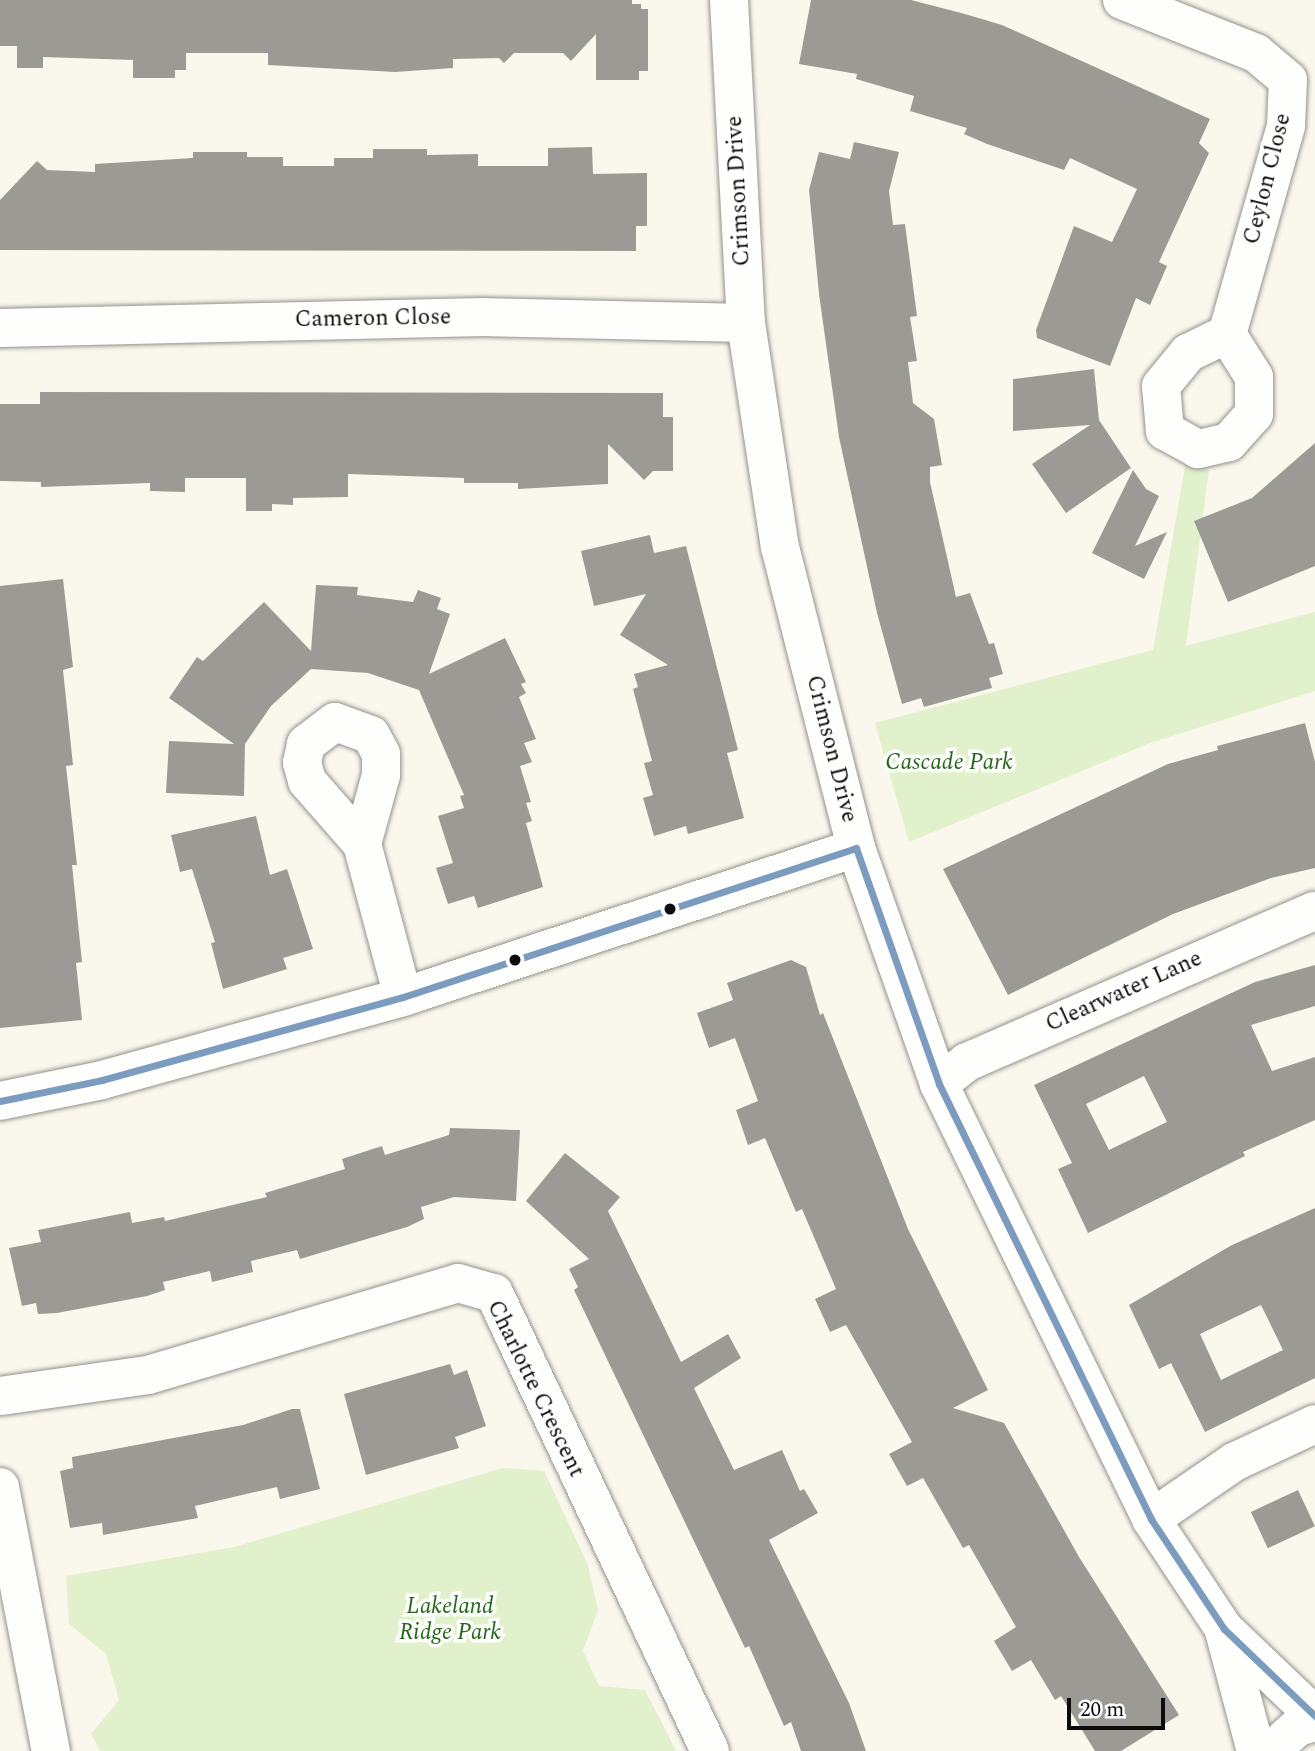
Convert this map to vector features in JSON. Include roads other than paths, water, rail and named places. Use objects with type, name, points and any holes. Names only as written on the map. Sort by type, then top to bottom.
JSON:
[{"type":"street","name":"Crimson Drive","points":[[729,0],[746,323],[780,547],[856,848],[939,1084],[1151,1519],[1224,1629],[1315,1719]]},
{"type":"street","name":"Ceylon Close","points":[[1122,0],[1256,53],[1288,80],[1286,126],[1227,334]]},
{"type":"street","name":"Cameron Close","points":[[0,328],[483,317],[746,323]]},
{"type":"street","points":[[362,845],[403,997]]},
{"type":"street","points":[[0,1101],[102,1080],[403,997],[856,848]]},
{"type":"street","name":"Clearwater Lane","points":[[939,1084],[967,1062],[1315,911]]},
{"type":"street","name":"Charlotte Crescent","points":[[0,1396],[148,1375],[458,1283],[494,1293],[710,1751]]},
{"type":"street","points":[[1151,1519],[1234,1462],[1315,1424]]},
{"type":"street","points":[[0,1487],[51,1751]]},
{"type":"street","name":"Crimson Drive","points":[[1224,1629],[1256,1751]]},
{"type":"street","points":[[1271,1751],[1297,1727],[1315,1719]]},
{"type":"park label","name":"Cascade Park","points":[[949,763]]},
{"type":"park label","name":"Lakeland Ridge Park","points":[[450,1620]]}]
